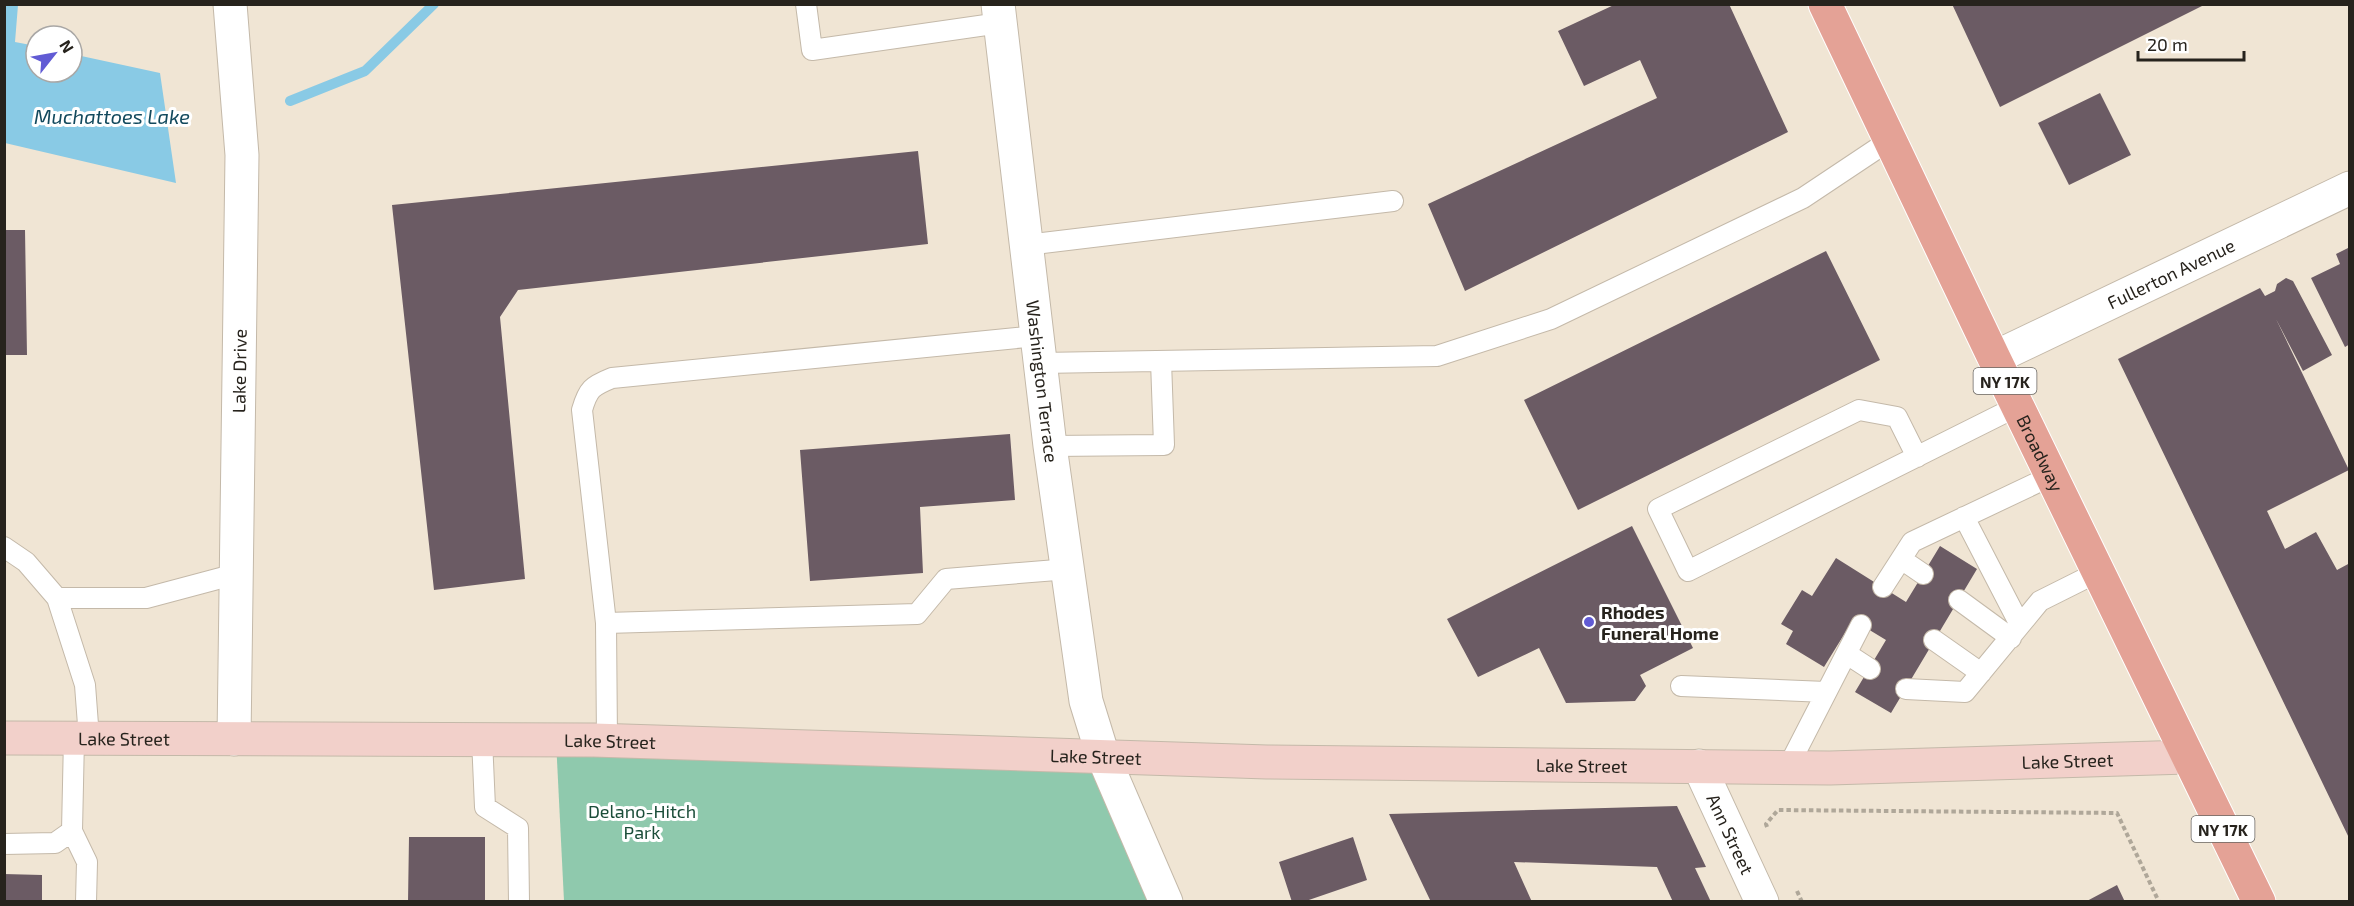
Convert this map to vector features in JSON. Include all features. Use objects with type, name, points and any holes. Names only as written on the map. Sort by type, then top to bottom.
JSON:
[{"type":"main road","name":"Broadway","points":[[1825,4],[2051,476],[2259,902]]},
{"type":"main road","name":"Lake Street","points":[[4,738],[607,741],[1267,762],[1788,767],[2187,757]]},
{"type":"street","name":"Lake Drive","points":[[230,4],[242,155],[234,739]]},
{"type":"street","name":"Washington Terrace","points":[[999,14],[1050,446],[1086,701],[1103,756],[1166,902]]},
{"type":"street","name":"Fullerton Avenue","points":[[1994,358],[2349,188]]},
{"type":"street","name":"Ann Street","points":[[1699,766],[1762,902]]},
{"type":"lane","points":[[806,4],[812,50],[999,14]]},
{"type":"lane","points":[[607,741],[606,623],[582,410],[587,393],[598,384],[612,378],[1039,349],[1161,361],[1437,356],[1551,319],[1803,198],[1890,140]]},
{"type":"lane","points":[[1026,245],[1392,201]]},
{"type":"lane","points":[[1050,446],[1164,445],[1161,361]]},
{"type":"lane","points":[[1917,457],[1897,417],[1859,410],[1658,509],[1688,571],[1917,457],[2018,406]]},
{"type":"lane","points":[[1883,587],[1912,542],[2051,476]]},
{"type":"lane","points":[[1964,517],[2015,631]]},
{"type":"lane","points":[[4,547],[26,562],[57,598],[85,685],[72,831],[87,862],[86,902]]},
{"type":"lane","points":[[1901,559],[1923,574]]},
{"type":"lane","points":[[606,623],[917,614],[946,579],[1068,569]]},
{"type":"lane","points":[[1906,689],[1965,692],[2040,601],[2098,572]]},
{"type":"lane","points":[[57,598],[146,598],[236,574]]},
{"type":"lane","points":[[1959,600],[2015,631]]},
{"type":"lane","points":[[1788,767],[1861,625]]},
{"type":"lane","points":[[1934,640],[1981,673]]},
{"type":"lane","points":[[1847,654],[1870,669]]},
{"type":"lane","points":[[1681,686],[1826,692]]},
{"type":"lane","points":[[482,739],[485,807],[518,828],[519,902]]},
{"type":"lane","points":[[4,844],[55,843],[72,831]]},
{"type":"path","points":[[1770,834],[1766,824],[1778,810],[2117,813],[2159,902]]},
{"type":"path","points":[[1793,882],[1802,902]]},
{"type":"green space","name":"Delano-Hitch Park","points":[[556,740],[1103,756],[1174,901],[564,901]]},
{"type":"water","name":"Muchattoes Lake","points":[[5,4],[18,5],[15,42],[24,44],[24,84],[84,84],[84,57],[160,73],[176,183],[5,143]]},
{"type":"building","points":[[1616,4],[1729,4],[1788,132],[1465,291],[1428,204],[1657,98],[1640,60],[1584,86],[1558,31]]},
{"type":"building","points":[[1952,4],[2206,4],[2000,107]]},
{"type":"building","points":[[2100,93],[2131,155],[2069,185],[2038,123]]},
{"type":"building","points":[[918,151],[928,244],[518,290],[500,317],[525,579],[434,590],[392,205]]},
{"type":"building","points":[[4,230],[25,230],[27,355],[4,355]]},
{"type":"building","points":[[2350,247],[2350,344],[2345,347],[2311,278],[2340,264],[2336,254]]},
{"type":"building","points":[[1826,251],[1880,360],[1578,510],[1524,400]]},
{"type":"building","points":[[2286,278],[2293,281],[2332,355],[2303,371],[2276,319],[2349,470],[2267,511],[2285,549],[2316,532],[2337,570],[2350,563],[2350,840],[2118,359],[2260,288],[2265,296],[2275,291],[2277,284]]},
{"type":"building","points":[[1010,434],[1015,500],[920,507],[923,573],[810,581],[800,450]]},
{"type":"building","points":[[1632,526],[1693,648],[1640,675],[1646,686],[1635,701],[1566,703],[1539,648],[1478,677],[1447,619]]},
{"type":"building","points":[[1940,546],[1977,569],[1891,713],[1855,692],[1886,640],[1853,620],[1824,667],[1786,644],[1793,631],[1781,624],[1802,590],[1812,596],[1836,558],[1906,602]]},
{"type":"building","points":[[1677,806],[1706,867],[1695,868],[1711,902],[1673,902],[1657,867],[1514,862],[1532,902],[1431,902],[1389,814]]},
{"type":"building","points":[[409,837],[485,837],[485,902],[408,902]]},
{"type":"building","points":[[1353,837],[1367,880],[1303,902],[1292,902],[1279,862]]},
{"type":"building","points":[[4,874],[42,875],[42,902],[4,902]]},
{"type":"building","points":[[2117,885],[2125,902],[2085,902]]},
{"type":"waterway","points":[[290,101],[365,71],[434,4]]},
{"type":"place","name":"Rhodes Funeral Home","points":[[1589,622]]}]
